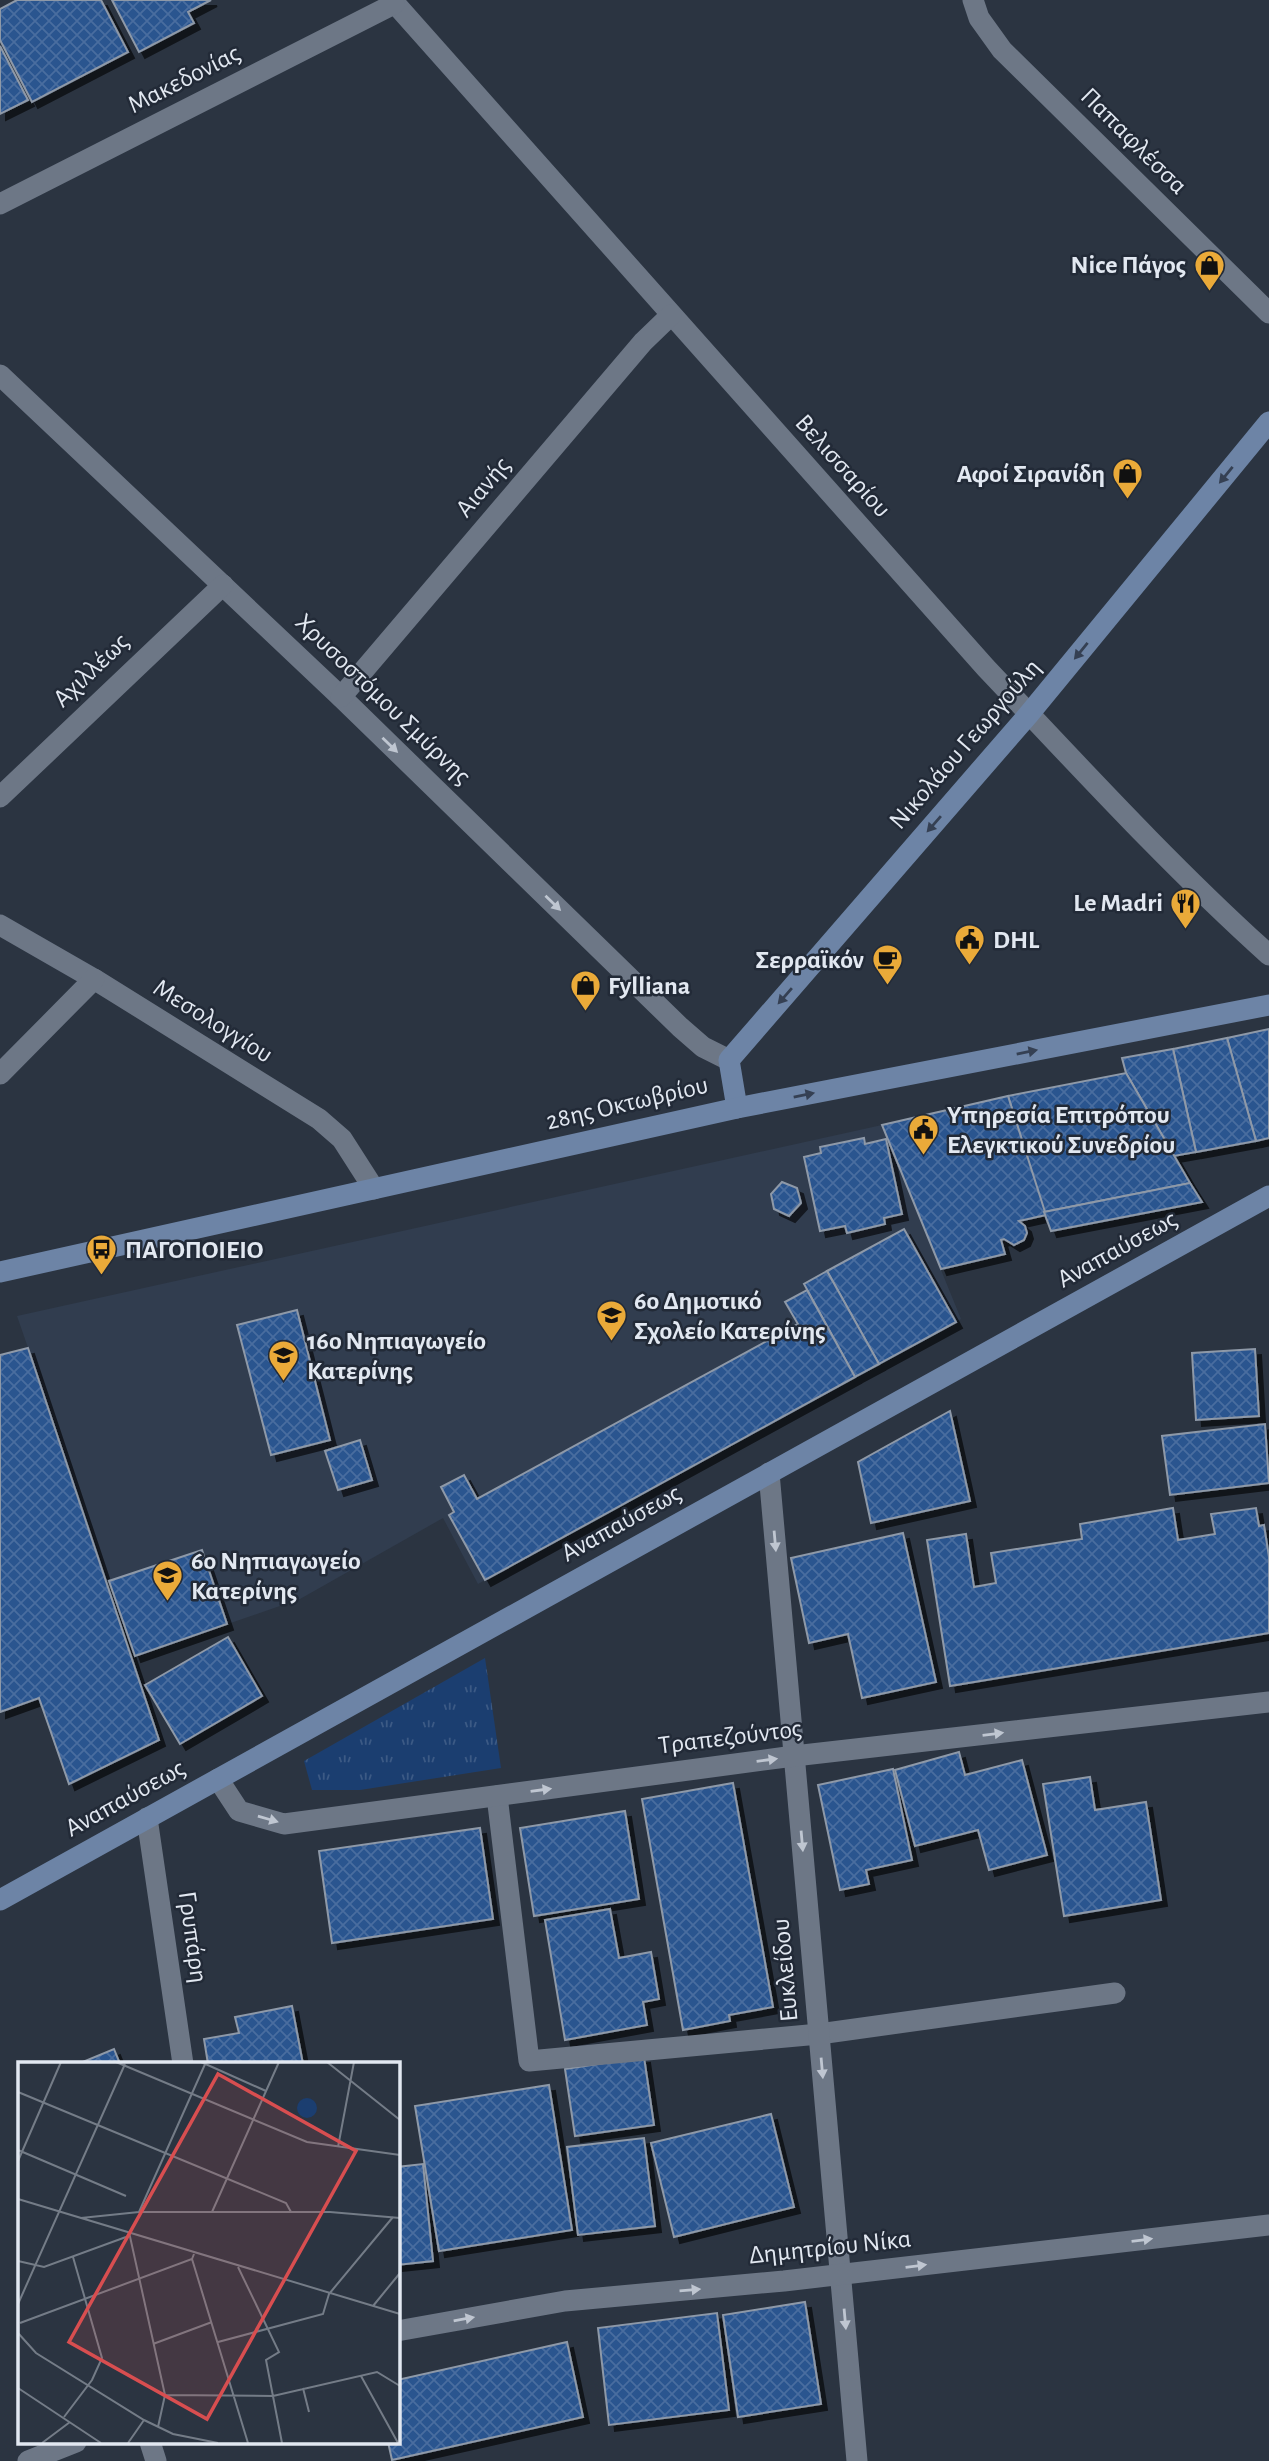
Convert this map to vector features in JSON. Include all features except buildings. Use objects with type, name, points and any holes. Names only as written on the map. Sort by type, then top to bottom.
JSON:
[{"type":"main road","name":"Νικολάου Γεωργούλη","points":[[729,1060],[1029,714],[1269,422]]},
{"type":"main road","name":"28ης Οκτωβρίου","points":[[0,1272],[737,1108],[1269,1005]]},
{"type":"main road","points":[[729,1060],[737,1108]]},
{"type":"main road","name":"Αναπαύσεως","points":[[0,1900],[1269,1196]]},
{"type":"street","name":"Παπαφλέσσα","points":[[973,0],[979,18],[1002,50],[1269,313]]},
{"type":"street","name":"Μακεδονίας","points":[[0,204],[393,2]]},
{"type":"street","name":"Βελισσαρίου","points":[[393,2],[1029,714],[1236,925],[1269,955]]},
{"type":"street","name":"Αιανής","points":[[341,697],[634,352],[671,315]]},
{"type":"street","name":"Χρυσοστόμου Σμύρνης","points":[[0,375],[341,697],[680,1027],[703,1047],[729,1060]]},
{"type":"street","name":"Αχιλλέως","points":[[0,797],[223,585]]},
{"type":"street","name":"Μεσολογγίου","points":[[0,925],[94,979],[319,1119],[342,1139],[374,1189]]},
{"type":"street","points":[[0,1074],[94,979]]},
{"type":"street","name":"Ευκλείδου","points":[[769,1474],[857,2461]]},
{"type":"street","name":"Τραπεζούντος","points":[[218,1779],[239,1811],[284,1824],[794,1756],[1269,1702]]},
{"type":"street","points":[[497,1796],[529,2061],[819,2034],[1115,1993]]},
{"type":"street","name":"Γρυπάρη","points":[[147,1818],[183,2062]]},
{"type":"street","name":"Δημητρίου Νίκα","points":[[399,2331],[565,2301],[840,2274],[1269,2225]]},
{"type":"street","points":[[28,2461],[71,2444]]},
{"type":"street","points":[[151,2444],[156,2461]]},
{"type":"shaded area","name":"6ο Δημοτικό Σχολείο Κατερίνης","points":[[882,1125],[961,1319],[478,1584],[443,1518],[300,1599],[135,1656],[17,1316]]},
{"type":"green space","points":[[485,1658],[501,1768],[360,1790],[312,1790],[304,1761]]},
{"type":"place","name":"Nice Πάγος","points":[[1209,292]]},
{"type":"place","name":"Αφοί Σιρανίδη","points":[[1128,501]]},
{"type":"place","name":"Le Madri","points":[[1186,930]]},
{"type":"place","name":"DHL","points":[[970,967]]},
{"type":"place","name":"Σερραϊκόν","points":[[887,987]]},
{"type":"place","name":"Fylliana","points":[[585,1013]]},
{"type":"place","name":"Υπηρεσία Επιτρόπου Ελεγκτικού Συνεδρίου","points":[[924,1157]]},
{"type":"place","name":"ΠΑΓΟΠΟΙΕΙΟ","points":[[102,1277]]},
{"type":"place","name":"6ο Δημοτικό Σχολείο Κατερίνης","points":[[611,1343]]},
{"type":"place","name":"16ο Νηπιαγωγείο Κατερίνης","points":[[284,1383]]},
{"type":"place","name":"6ο Νηπιαγωγείο Κατερίνης","points":[[168,1603]]}]
